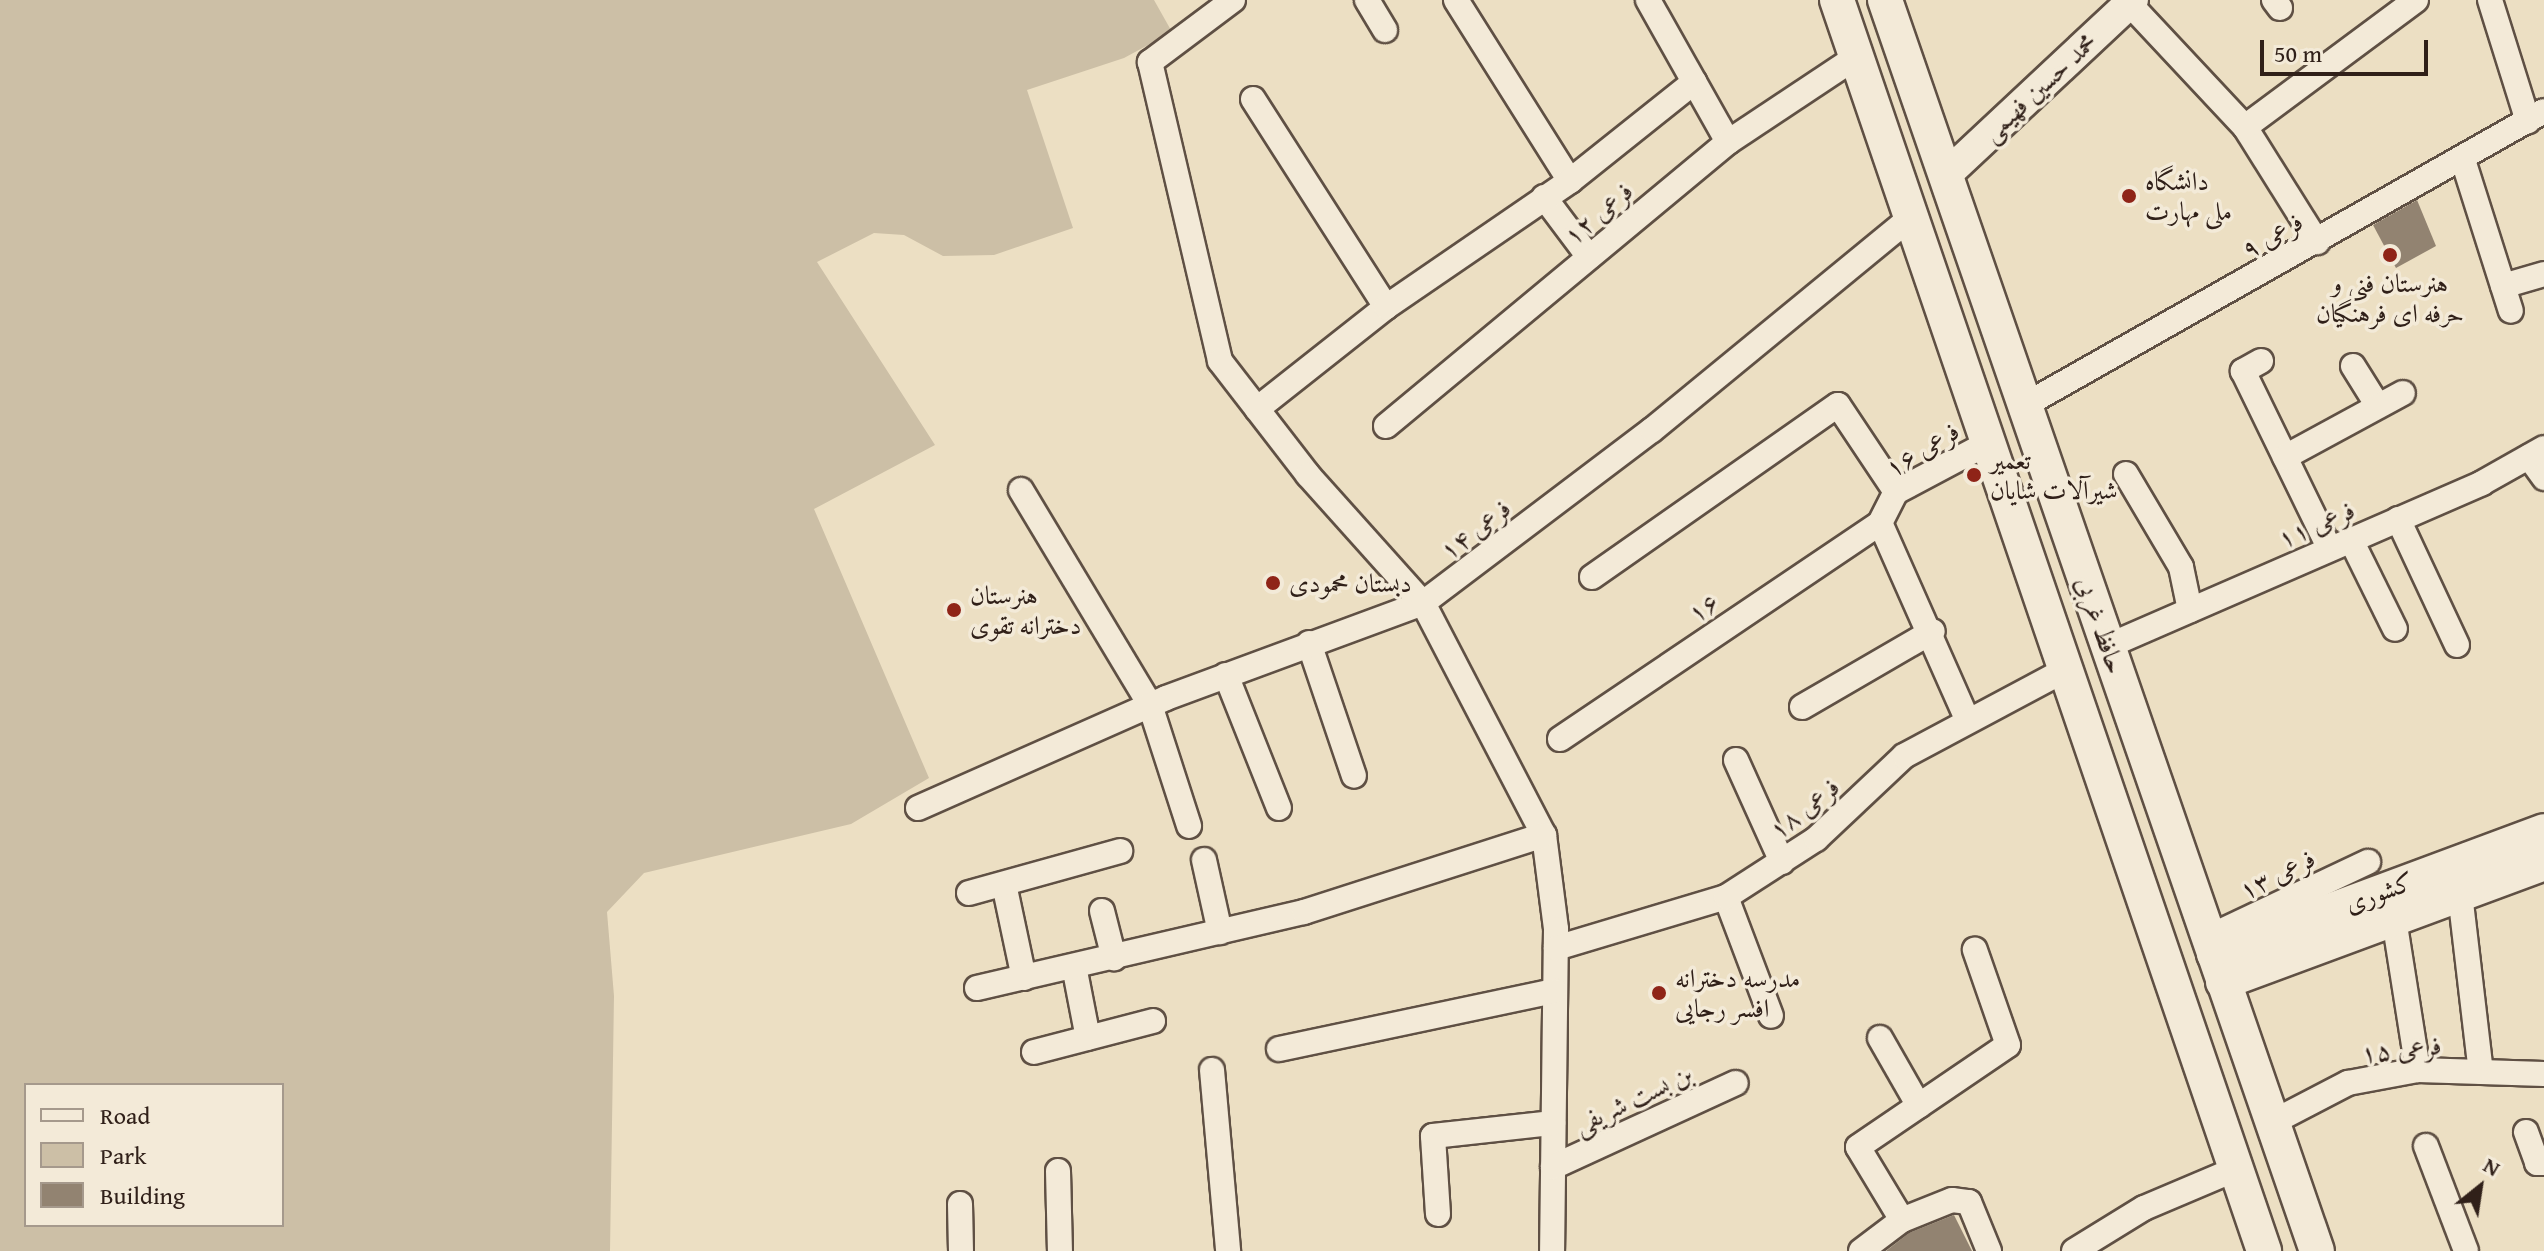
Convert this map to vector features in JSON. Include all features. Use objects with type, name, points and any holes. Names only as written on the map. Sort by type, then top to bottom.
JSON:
[{"type":"main road","name":"حافظ غربی","points":[[1837,0],[2264,1251]]},
{"type":"main road","name":"حافظ غربی","points":[[1885,0],[2317,1251]]},
{"type":"main road","name":"کشوری","points":[[2212,946],[2544,831]]},
{"type":"main road","points":[[2131,863],[2163,866],[2178,847]]},
{"type":"main road","name":"کشوری","points":[[2212,946],[2394,919],[2544,863]]},
{"type":"main road","points":[[2152,922],[2170,905],[2212,946]]},
{"type":"street","points":[[1233,0],[1150,62],[1220,361],[1257,409],[1423,603],[1544,835],[1556,948],[1552,1251]]},
{"type":"street","points":[[1367,0],[1385,30]]},
{"type":"street","points":[[1456,0],[1570,181]]},
{"type":"street","points":[[1648,0],[1728,142]]},
{"type":"street","points":[[2245,127],[2416,0]]},
{"type":"street","points":[[2490,0],[2536,116]]},
{"type":"street","points":[[2129,1],[2245,127],[2317,242]]},
{"type":"street","name":"محمد حسین فهیمی","points":[[1946,175],[2129,1]]},
{"type":"street","name":"فرعی ۱۲","points":[[1386,426],[1728,142],[1856,57]]},
{"type":"street","points":[[1257,409],[1386,307],[1570,181],[1694,82]]},
{"type":"street","points":[[1253,99],[1386,307]]},
{"type":"street","name":"فرعی ۹","points":[[2025,405],[2536,116]]},
{"type":"street","points":[[2463,160],[2511,311]]},
{"type":"street","points":[[1544,197],[1589,257]]},
{"type":"street","name":"فرعی ۱۴","points":[[918,808],[1150,705],[1309,643],[1423,603],[1652,430],[1911,217]]},
{"type":"street","points":[[2503,286],[2544,274]]},
{"type":"street","points":[[2261,361],[2243,371],[2285,457],[2395,629]]},
{"type":"street","points":[[2353,366],[2378,406]]},
{"type":"street","points":[[2285,457],[2403,393]]},
{"type":"street","points":[[1592,577],[1838,405],[1888,507],[1967,719]]},
{"type":"street","name":"فرعی ۱۶","points":[[1888,507],[1988,443]]},
{"type":"street","points":[[2536,453],[2544,478]]},
{"type":"street","name":"فرعی ۱۱","points":[[2108,646],[2398,519],[2536,453]]},
{"type":"street","points":[[2126,474],[2181,567],[2190,610]]},
{"type":"street","points":[[1021,490],[1150,705],[1189,826]]},
{"type":"street","name":"۱۶","points":[[1560,739],[1888,507]]},
{"type":"street","points":[[2398,519],[2457,645]]},
{"type":"street","points":[[1802,707],[1933,631]]},
{"type":"street","points":[[1309,643],[1354,776]]},
{"type":"street","name":"فرعی ۱۸","points":[[1556,948],[1726,897],[1782,862],[1858,803],[1904,756],[1967,719],[2065,670]]},
{"type":"street","points":[[1226,675],[1279,808]]},
{"type":"street","points":[[1736,760],[1782,862]]},
{"type":"street","points":[[977,988],[1304,912],[1544,835]]},
{"type":"street","points":[[969,893],[1120,851]]},
{"type":"street","points":[[1204,860],[1220,932]]},
{"type":"street","name":"فرعی ۱۳","points":[[2212,946],[2368,862]]},
{"type":"street","points":[[1004,884],[1024,978]]},
{"type":"street","points":[[2460,894],[2481,1072]]},
{"type":"street","points":[[1726,897],[1771,1016]]},
{"type":"street","points":[[1102,911],[1114,958]]},
{"type":"street","points":[[2394,919],[2418,1070]]},
{"type":"street","points":[[1902,1220],[1858,1147],[2008,1045],[1975,950]]},
{"type":"street","points":[[1074,966],[1088,1038]]},
{"type":"street","points":[[1279,1049],[1554,991]]},
{"type":"street","points":[[1034,1052],[1153,1021]]},
{"type":"street","points":[[1880,1038],[1919,1106]]},
{"type":"street","points":[[1212,1070],[1228,1251]]},
{"type":"street","name":"فرعی ۱۵","points":[[2273,1122],[2348,1083],[2418,1070],[2544,1074]]},
{"type":"street","name":"بن بست شریفی","points":[[1553,1167],[1736,1083]]},
{"type":"street","points":[[1438,1214],[1433,1136],[1553,1123]]},
{"type":"street","points":[[2526,1132],[2537,1163],[2544,1163]]},
{"type":"street","points":[[2426,1146],[2466,1251]]},
{"type":"street","points":[[2074,1251],[2144,1208],[2236,1169]]},
{"type":"street","points":[[1058,1171],[1060,1251]]},
{"type":"street","points":[[1861,1251],[1902,1220],[1952,1200],[1969,1202],[1989,1251]]},
{"type":"street","points":[[960,1204],[961,1251]]},
{"type":"green space","points":[[0,0],[1154,0],[1172,32],[1124,58],[1027,90],[1073,228],[994,255],[943,256],[904,235],[874,233],[817,262],[935,445],[814,509],[929,778],[851,824],[644,873],[607,912],[614,996],[610,1251],[0,1251]]},
{"type":"building","points":[[2417,200],[2436,246],[2396,268],[2373,225]]},
{"type":"building","points":[[1954,1215],[1972,1251],[1886,1251],[1909,1233]]},
{"type":"place","name":"دانشگاه ملی مهارت","points":[[2129,196]]},
{"type":"place","name":"هنرستان فنی و حرفه ای فرهنگیان","points":[[2390,255]]},
{"type":"place","name":"تعمیر شیرآلات شایان","points":[[1974,475]]},
{"type":"place","name":"دبستان محمودی","points":[[1273,583]]},
{"type":"place","name":"هنرستان دخترانه تقوی","points":[[954,610]]},
{"type":"place","name":"مدرسه دخترانه افسر رجایی","points":[[1659,993]]}]
